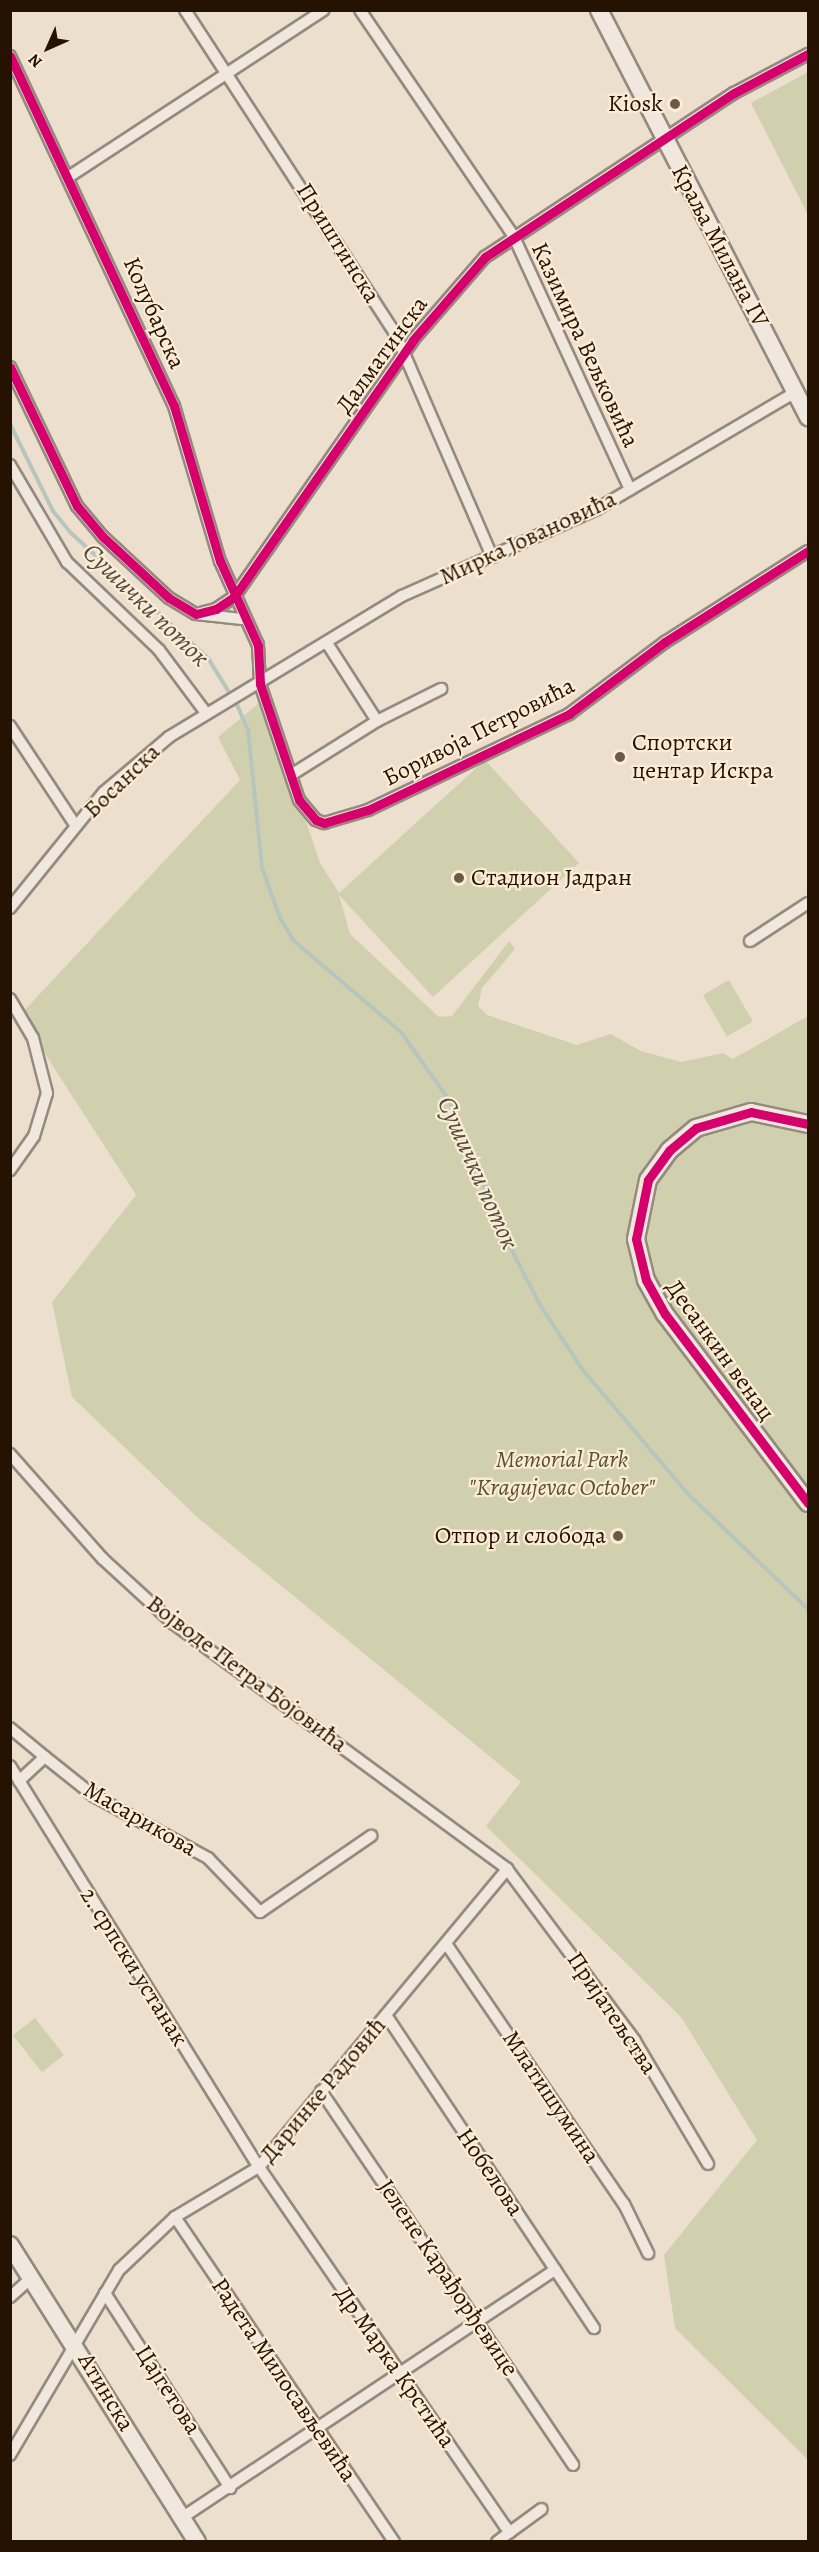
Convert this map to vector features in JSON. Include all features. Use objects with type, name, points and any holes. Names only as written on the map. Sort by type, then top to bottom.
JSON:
[{"type":"street","name":"Приштинска","points":[[185,10],[333,232],[404,354],[492,557]]},
{"type":"street","points":[[70,176],[230,75],[324,10]]},
{"type":"street","name":"Казимира Вељковића","points":[[360,10],[513,235],[630,489]]},
{"type":"street","name":"Краља Милана IV","points":[[599,10],[808,417]]},
{"type":"street","name":"Далматинска","points":[[234,597],[404,354],[467,274],[513,235],[664,139],[808,54]]},
{"type":"street","name":"Колубарска","points":[[10,56],[70,176],[174,406],[234,597],[242,619],[262,657],[260,684]]},
{"type":"street","points":[[10,367],[77,506],[137,570],[196,614],[242,619]]},
{"type":"street","name":"Мирка Јовановића","points":[[260,684],[402,596],[492,557],[630,489],[796,392]]},
{"type":"street","points":[[10,465],[67,562],[159,650],[206,713]]},
{"type":"street","name":"Боривоја Петровића","points":[[291,775],[309,815],[324,823],[368,810],[568,714],[666,642],[808,551]]},
{"type":"street","points":[[196,614],[234,597]]},
{"type":"street","points":[[327,643],[377,722]]},
{"type":"street","points":[[260,684],[291,775],[377,722],[441,689]]},
{"type":"street","name":"Босанска","points":[[10,908],[76,826],[136,762],[218,705],[242,690],[260,684]]},
{"type":"street","points":[[10,726],[76,826]]},
{"type":"street","points":[[750,941],[808,903]]},
{"type":"street","points":[[10,999],[33,1038],[47,1093],[41,1120],[10,1170]]},
{"type":"street","name":"Десанкин венац","points":[[808,1124],[751,1112],[696,1128],[654,1170],[640,1205],[636,1239],[646,1280],[666,1314],[808,1503]]},
{"type":"street","name":"Војводе Петра Бојовића","points":[[10,1454],[103,1559],[174,1624],[507,1869]]},
{"type":"street","name":"Масарикова","points":[[10,1728],[94,1796],[208,1858],[255,1910],[273,1908],[371,1836]]},
{"type":"street","points":[[19,1781],[45,1757]]},
{"type":"street","name":"2. српски устанак","points":[[10,1766],[259,2167]]},
{"type":"street","name":"Даринке Радовић","points":[[10,2455],[119,2270],[175,2217],[259,2167],[321,2091],[447,1945],[507,1869]]},
{"type":"street","name":"Пријатељства","points":[[507,1869],[635,2041],[708,2164]]},
{"type":"street","name":"Млатишумина","points":[[447,1945],[624,2204],[648,2253]]},
{"type":"street","name":"Нобелова","points":[[386,2015],[594,2328]]},
{"type":"street","name":"Јелене Карађорђевице","points":[[321,2091],[573,2465]]},
{"type":"street","name":"Др Марка Крстића","points":[[259,2167],[510,2532]]},
{"type":"street","name":"Радета Милосављевића","points":[[175,2217],[394,2541]]},
{"type":"street","name":"Атинска","points":[[10,2245],[75,2342],[197,2541]]},
{"type":"street","points":[[183,2517],[230,2488],[555,2270]]},
{"type":"street","points":[[10,2296],[32,2277]]},
{"type":"street","name":"Цајгетова","points":[[105,2293],[230,2488]]},
{"type":"street","points":[[497,2541],[542,2509]]},
{"type":"green space","points":[[808,72],[808,215],[751,103]]},
{"type":"green space","name":"Memorial Park \"Kragujevac October\"","points":[[265,698],[320,863],[339,893],[485,760],[579,863],[433,997],[339,895],[350,934],[439,1017],[452,1016],[509,941],[515,949],[482,988],[478,1006],[487,1015],[577,1045],[611,1034],[641,1051],[681,1062],[723,1053],[733,1059],[808,1016],[808,2460],[675,2328],[664,2255],[757,2140],[681,2017],[486,1826],[521,1782],[197,1517],[72,1397],[52,1302],[136,1195],[20,1015],[240,780],[218,737]]},
{"type":"green space","points":[[729,980],[753,1022],[727,1037],[703,995]]},
{"type":"green space","points":[[35,2018],[64,2055],[42,2072],[13,2035]]},
{"type":"waterway","name":"Сушички поток","points":[[10,424],[53,511],[71,533],[208,658],[238,707],[248,730],[262,868],[280,918],[294,941],[401,1032],[449,1100],[506,1239],[540,1305],[582,1369],[687,1493],[808,1609]]},
{"type":"cycle path","points":[[10,367],[77,506],[102,536],[169,598],[196,614],[216,609],[234,597],[413,340],[485,257],[734,93],[808,54]]},
{"type":"cycle path","points":[[10,56],[174,406],[220,561],[258,645],[260,684],[299,800],[316,820],[324,823],[368,810],[569,714],[665,642],[808,551]]},
{"type":"cycle path","points":[[808,1124],[751,1112],[696,1128],[669,1151],[648,1180],[636,1239],[646,1280],[665,1314],[808,1503]]},
{"type":"place","name":"Kiosk","points":[[675,104]]},
{"type":"place","name":"Спортски центар Искра","points":[[620,757]]},
{"type":"place","name":"Стадион Јадран","points":[[459,878]]},
{"type":"place","name":"Отпор и слобода","points":[[618,1536]]}]
